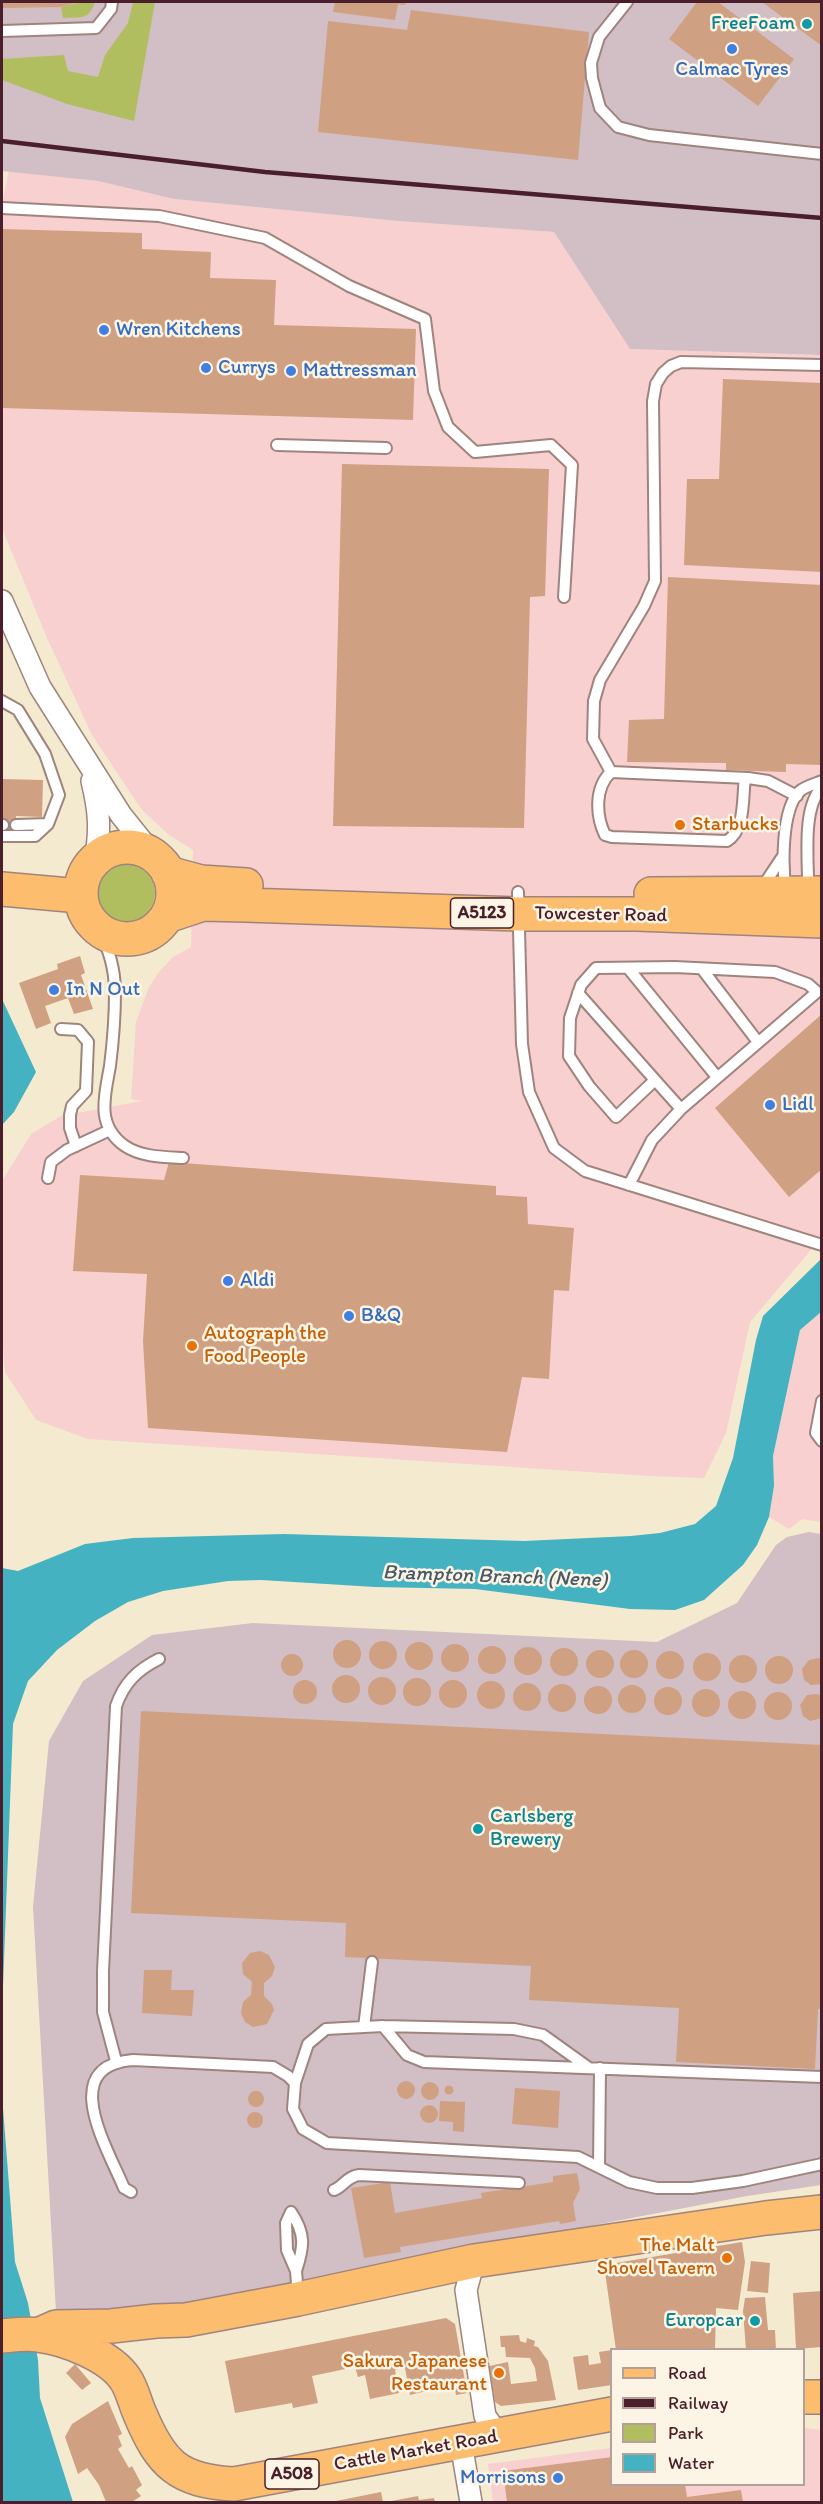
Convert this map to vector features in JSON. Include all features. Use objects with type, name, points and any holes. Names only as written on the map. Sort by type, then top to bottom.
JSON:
[{"type":"main road","name":"A5123","points":[[95,860],[114,848],[127,847],[144,850],[160,864]]},
{"type":"main road","points":[[95,860],[87,869],[82,882],[81,896],[83,909],[92,923],[100,930]]},
{"type":"main road","points":[[160,864],[172,882],[171,905],[167,915]]},
{"type":"main road","name":"Towcester Road","points":[[160,864],[201,882],[518,903],[637,914],[809,906]]},
{"type":"main road","points":[[3,889],[81,896]]},
{"type":"main road","name":"Towcester Road","points":[[167,915],[203,904],[518,903],[672,894],[809,906]]},
{"type":"main road","name":"A5123","points":[[100,930],[111,936],[133,939],[153,931],[167,915]]},
{"type":"main road","name":"A508","points":[[2,2336],[38,2335],[56,2327],[111,2326],[186,2320],[297,2285],[822,2212]]},
{"type":"main road","name":"A508","points":[[126,2379],[124,2347],[130,2337],[156,2321]]},
{"type":"main road","name":"Cattle Market Road","points":[[38,2335],[89,2350],[126,2379],[157,2449],[171,2465],[189,2477],[208,2483],[234,2484],[461,2444],[610,2414]]},
{"type":"main road","points":[[805,2397],[822,2397]]},
{"type":"street","points":[[2,604],[40,687],[122,815],[160,864]]},
{"type":"street","points":[[87,763],[99,810],[99,839],[95,860]]},
{"type":"street","points":[[474,2261],[466,2290],[485,2416],[499,2436]]},
{"type":"street","points":[[461,2444],[471,2502]]},
{"type":"lane","points":[[2,31],[96,28],[111,9],[112,2]]},
{"type":"lane","points":[[627,2],[599,37],[591,63],[591,78],[600,108],[618,127],[649,135],[822,154]]},
{"type":"lane","points":[[2,208],[159,216],[265,238],[349,286],[425,319],[434,391],[448,427],[475,452],[551,445],[572,465],[564,597]]},
{"type":"lane","points":[[611,772],[593,739],[594,701],[600,680],[644,606],[655,581],[652,429],[656,384],[663,373],[681,362],[822,365]]},
{"type":"lane","points":[[277,445],[386,448]]},
{"type":"lane","points":[[2,701],[18,710],[45,754],[59,795],[48,824],[35,836],[2,828]]},
{"type":"lane","points":[[745,778],[741,825],[733,837],[727,841],[605,835],[600,823],[598,808],[601,786],[611,772],[745,778],[768,781],[797,796]]},
{"type":"lane","points":[[809,906],[783,871],[784,855],[788,816],[797,796],[801,791],[819,784]]},
{"type":"lane","points":[[809,906],[809,818],[819,784]]},
{"type":"lane","points":[[16,825],[48,824]]},
{"type":"lane","points":[[672,894],[765,883],[784,855]]},
{"type":"lane","points":[[518,903],[522,1044],[529,1092],[554,1149],[585,1172],[820,1244]]},
{"type":"lane","points":[[100,930],[112,960],[116,991],[110,1066],[103,1098],[104,1115],[110,1130],[125,1146],[150,1156],[183,1158]]},
{"type":"lane","points":[[629,1185],[652,1140],[681,1109],[817,992],[808,984],[775,972],[596,968],[581,985],[570,1018],[569,1056],[596,1094],[616,1117],[655,1080]]},
{"type":"lane","points":[[628,968],[717,1077]]},
{"type":"lane","points":[[702,969],[758,1042]]},
{"type":"lane","points":[[578,993],[681,1109]]},
{"type":"lane","points":[[61,1029],[78,1030],[88,1042],[86,1091],[72,1106],[70,1115],[70,1128],[76,1146]]},
{"type":"lane","points":[[48,1178],[51,1162],[76,1146],[110,1130]]},
{"type":"lane","points":[[822,1401],[816,1433],[822,1441]]},
{"type":"lane","points":[[116,2061],[103,2012],[103,1971],[116,1706],[122,1689],[132,1676],[159,1659]]},
{"type":"lane","points":[[364,2027],[372,1962]]},
{"type":"lane","points":[[383,2026],[407,2055],[424,2062],[822,2078]]},
{"type":"lane","points":[[594,2068],[543,2035],[514,2029],[383,2026],[326,2029],[308,2044],[294,2084],[293,2109],[303,2129],[327,2143],[578,2157],[629,2182],[657,2188],[692,2188],[743,2181],[822,2164]]},
{"type":"lane","points":[[131,2192],[124,2188],[91,2111],[93,2081],[99,2072],[116,2061],[133,2060],[273,2067],[282,2071],[294,2084]]},
{"type":"lane","points":[[594,2068],[599,2166]]},
{"type":"lane","points":[[334,2190],[340,2188],[346,2179],[359,2175],[519,2183]]},
{"type":"lane","points":[[291,2212],[301,2227],[303,2251],[297,2285],[288,2250],[286,2223],[291,2212]]},
{"type":"shaded area","points":[[2,2],[821,2],[821,355],[630,349],[554,232],[398,221],[174,199],[98,181],[2,171]]},
{"type":"shaded area","points":[[9,171],[98,181],[174,199],[398,221],[554,232],[630,349],[821,355],[821,1238],[750,1322],[726,1433],[704,1478],[88,1439],[36,1420],[5,1372],[2,1331],[2,1181],[31,1134],[61,1116],[142,1101],[131,1099],[136,1022],[149,987],[159,972],[173,957],[191,947],[193,850],[169,835],[142,810],[92,735],[47,638],[2,528],[2,204]]},
{"type":"shaded area","points":[[821,1312],[821,1522],[802,1519],[789,1529],[769,1517],[774,1486],[773,1456],[800,1330]]},
{"type":"shaded area","points":[[809,1532],[821,1534],[821,2185],[747,2196],[166,2307],[56,2312],[33,1907],[49,1741],[83,1681],[152,1635],[253,1623],[657,1642],[737,1603],[776,1545],[787,1537]]},
{"type":"shaded area","points":[[805,2428],[821,2430],[821,2502],[493,2502],[488,2464],[610,2448],[610,2486],[805,2486]]},
{"type":"green space","points":[[82,2],[95,2],[87,15],[63,18],[61,7]]},
{"type":"green space","points":[[133,2],[155,2],[134,121],[67,104],[2,80],[2,59],[64,55],[68,71],[98,77],[105,55],[128,23]]},
{"type":"green space","points":[[120,864],[132,864],[147,872],[155,887],[155,899],[147,914],[132,922],[120,922],[105,914],[97,899],[97,887],[105,872]]},
{"type":"water","points":[[2,999],[36,1072],[14,1112],[2,1125]]},
{"type":"water","name":"Brampton Branch (Nene)","points":[[821,1259],[821,1312],[800,1330],[773,1456],[774,1486],[769,1517],[757,1545],[743,1565],[704,1600],[675,1610],[630,1609],[475,1589],[375,1587],[261,1580],[228,1581],[163,1591],[128,1602],[95,1621],[57,1650],[28,1681],[13,1724],[2,2013],[2,1568],[18,1571],[85,1544],[133,1538],[284,1534],[524,1541],[631,1536],[660,1533],[695,1524],[716,1506],[733,1458],[756,1340],[763,1316]]},
{"type":"water","points":[[2,2095],[15,2262],[28,2303],[38,2360],[40,2398],[73,2502],[2,2502]]},
{"type":"building","points":[[2,2],[78,2],[61,7],[2,8]]},
{"type":"building","points":[[335,2],[406,2],[405,5],[398,4],[395,20],[333,12]]},
{"type":"building","name":"Calmac Tyres","points":[[697,2],[718,2],[794,59],[758,106],[669,39]]},
{"type":"building","name":"FreeFoam","points":[[762,2],[822,2],[822,46]]},
{"type":"building","points":[[411,10],[589,32],[578,160],[318,132],[328,21],[407,30]]},
{"type":"building","points":[[2,229],[142,233],[142,249],[211,252],[210,278],[276,280],[274,325],[416,329],[413,420],[2,408]]},
{"type":"building","points":[[723,379],[822,383],[822,572],[684,565],[687,479],[719,479]]},
{"type":"building","points":[[342,464],[549,469],[545,596],[530,597],[524,828],[333,826]]},
{"type":"building","points":[[668,577],[822,585],[822,765],[786,764],[786,772],[726,770],[726,763],[627,762],[629,720],[664,719]]},
{"type":"building","points":[[2,779],[43,780],[42,817],[16,816],[16,830],[3,830]]},
{"type":"building","name":"In N Out","points":[[80,956],[85,973],[81,975],[93,1009],[74,1014],[68,998],[45,1006],[51,1023],[36,1029],[19,983],[58,969],[57,964]]},
{"type":"building","name":"Lidl","points":[[822,1014],[822,1169],[789,1197],[715,1108]]},
{"type":"building","name":"B&Q","points":[[169,1162],[496,1186],[496,1195],[527,1197],[528,1224],[574,1228],[569,1291],[554,1290],[549,1379],[522,1377],[507,1452],[148,1428],[143,1341],[147,1274],[73,1271],[80,1175],[164,1180]]},
{"type":"building","points":[[347,1640],[357,1644],[361,1654],[357,1664],[347,1668],[337,1664],[333,1654],[337,1644]]},
{"type":"building","points":[[383,1641],[393,1645],[397,1655],[393,1665],[383,1669],[373,1665],[369,1655],[373,1645]]},
{"type":"building","points":[[419,1642],[429,1646],[433,1656],[429,1666],[419,1670],[409,1666],[405,1656],[409,1646]]},
{"type":"building","points":[[455,1644],[465,1648],[469,1658],[465,1668],[455,1672],[445,1668],[441,1658],[445,1648]]},
{"type":"building","points":[[492,1646],[502,1650],[506,1660],[502,1670],[492,1674],[482,1670],[478,1660],[482,1650]]},
{"type":"building","points":[[528,1647],[538,1651],[542,1661],[538,1671],[528,1675],[518,1671],[514,1661],[518,1651]]},
{"type":"building","points":[[564,1648],[574,1652],[578,1662],[574,1672],[564,1676],[554,1672],[550,1662],[554,1652]]},
{"type":"building","points":[[600,1650],[610,1654],[614,1664],[610,1674],[600,1678],[590,1674],[586,1664],[590,1654]]},
{"type":"building","points":[[634,1650],[644,1654],[648,1664],[644,1674],[634,1678],[624,1674],[620,1664],[624,1654]]},
{"type":"building","points":[[670,1651],[680,1655],[684,1665],[680,1675],[670,1679],[660,1675],[656,1665],[660,1655]]},
{"type":"building","points":[[707,1653],[717,1657],[721,1667],[717,1677],[707,1681],[697,1677],[693,1667],[697,1657]]},
{"type":"building","points":[[288,1654],[296,1654],[303,1661],[303,1669],[296,1676],[288,1676],[281,1669],[281,1661]]},
{"type":"building","points":[[743,1655],[753,1659],[757,1669],[753,1679],[743,1683],[733,1679],[729,1669],[733,1659]]},
{"type":"building","points":[[779,1656],[789,1660],[793,1670],[789,1680],[779,1684],[769,1680],[765,1670],[769,1660]]},
{"type":"building","points":[[818,1658],[822,1660],[822,1684],[811,1685],[804,1680],[802,1669],[809,1660]]},
{"type":"building","points":[[346,1675],[356,1679],[360,1689],[356,1699],[346,1703],[336,1699],[332,1689],[336,1679]]},
{"type":"building","points":[[382,1677],[392,1681],[396,1691],[392,1701],[382,1705],[372,1701],[368,1691],[372,1681]]},
{"type":"building","points":[[417,1678],[427,1682],[431,1692],[427,1702],[417,1706],[407,1702],[403,1692],[407,1682]]},
{"type":"building","points":[[305,1680],[313,1684],[317,1692],[313,1700],[305,1704],[297,1700],[293,1692],[297,1684]]},
{"type":"building","points":[[453,1680],[463,1684],[467,1694],[463,1704],[453,1708],[443,1704],[439,1694],[443,1684]]},
{"type":"building","points":[[491,1681],[501,1685],[505,1695],[501,1705],[491,1709],[481,1705],[477,1695],[481,1685]]},
{"type":"building","points":[[527,1683],[537,1687],[541,1697],[537,1707],[527,1711],[517,1707],[513,1697],[517,1687]]},
{"type":"building","points":[[562,1684],[572,1688],[576,1698],[572,1708],[562,1712],[552,1708],[548,1698],[552,1688]]},
{"type":"building","points":[[632,1685],[642,1689],[646,1699],[642,1709],[632,1713],[622,1709],[618,1699],[622,1689]]},
{"type":"building","points":[[598,1686],[608,1690],[612,1700],[608,1710],[598,1714],[588,1710],[584,1700],[588,1690]]},
{"type":"building","points":[[668,1687],[678,1691],[682,1701],[678,1711],[668,1715],[658,1711],[654,1701],[658,1691]]},
{"type":"building","points":[[706,1689],[716,1693],[720,1703],[716,1713],[706,1717],[696,1713],[692,1703],[696,1693]]},
{"type":"building","points":[[742,1691],[752,1695],[756,1705],[752,1715],[742,1719],[732,1715],[728,1705],[732,1695]]},
{"type":"building","points":[[778,1692],[788,1696],[792,1706],[788,1716],[778,1720],[768,1716],[764,1706],[768,1696]]},
{"type":"building","points":[[807,1695],[822,1696],[822,1718],[810,1721],[803,1716],[800,1705]]},
{"type":"building","name":"Carlsberg Brewery","points":[[141,1711],[822,1745],[822,2009],[818,2009],[815,2069],[676,2062],[679,2008],[529,2000],[531,1966],[345,1957],[346,1923],[131,1913]]},
{"type":"building","points":[[260,1951],[269,1955],[275,1967],[272,1976],[264,1983],[264,1996],[272,2004],[274,2010],[267,2024],[253,2027],[245,2022],[241,2013],[243,2002],[251,1995],[252,1982],[243,1974],[242,1963],[250,1953]]},
{"type":"building","points":[[144,1970],[172,1970],[171,1990],[194,1990],[192,2016],[142,2013]]},
{"type":"building","points":[[406,2081],[412,2084],[415,2090],[412,2096],[406,2099],[400,2096],[397,2090],[400,2084]]},
{"type":"building","points":[[430,2082],[436,2085],[439,2091],[436,2097],[430,2100],[424,2097],[421,2091],[424,2085]]},
{"type":"building","points":[[449,2086],[453,2090],[449,2094],[445,2090]]},
{"type":"building","points":[[515,2088],[560,2091],[558,2128],[512,2124]]},
{"type":"building","points":[[253,2091],[259,2091],[264,2099],[262,2105],[253,2107],[248,2102],[248,2096]]},
{"type":"building","points":[[440,2101],[465,2102],[464,2132],[453,2131],[453,2122],[439,2121]]},
{"type":"building","points":[[429,2105],[435,2108],[438,2114],[435,2120],[429,2123],[423,2120],[420,2114],[423,2108]]},
{"type":"building","points":[[252,2112],[258,2112],[263,2120],[261,2126],[252,2128],[247,2123],[247,2117]]},
{"type":"building","points":[[577,2173],[580,2189],[573,2203],[576,2221],[560,2224],[559,2221],[400,2247],[401,2252],[364,2258],[351,2188],[390,2182],[395,2213],[482,2198],[481,2193],[553,2182],[553,2176]]},
{"type":"building","points":[[742,2242],[745,2262],[738,2310],[716,2308],[715,2348],[616,2348],[604,2265]]},
{"type":"building","points":[[751,2261],[770,2263],[768,2293],[747,2291]]},
{"type":"building","points":[[822,2291],[822,2347],[796,2348],[793,2293]]},
{"type":"building","name":"Europcar","points":[[765,2297],[768,2330],[775,2330],[776,2348],[746,2348],[743,2311],[745,2298]]},
{"type":"building","points":[[446,2318],[455,2324],[467,2393],[456,2395],[454,2384],[426,2387],[426,2391],[410,2395],[405,2368],[395,2370],[399,2393],[370,2399],[365,2375],[358,2377],[355,2367],[312,2376],[318,2403],[293,2408],[292,2403],[235,2413],[225,2361]]},
{"type":"building","name":"Sakura Japanese Restaurant","points":[[519,2335],[520,2341],[526,2343],[527,2338],[535,2341],[534,2346],[538,2347],[548,2361],[556,2400],[501,2406],[495,2402],[489,2366],[508,2362],[511,2384],[537,2381],[535,2368],[530,2358],[506,2357],[505,2347],[501,2347],[500,2336]]},
{"type":"building","points":[[610,2350],[610,2385],[578,2390],[573,2357],[588,2355],[589,2365],[601,2363],[599,2352]]},
{"type":"building","points":[[75,2364],[91,2383],[82,2390],[66,2373]]},
{"type":"building","points":[[108,2401],[122,2434],[118,2436],[122,2446],[118,2449],[129,2468],[132,2466],[142,2485],[136,2490],[141,2496],[132,2502],[106,2502],[99,2485],[87,2468],[78,2474],[65,2437],[72,2424]]},
{"type":"building","name":"Morrisons","points":[[610,2457],[610,2486],[685,2486],[687,2497],[741,2490],[743,2502],[507,2502],[503,2471]]},
{"type":"building","points":[[381,2492],[383,2502],[336,2502],[336,2501]]},
{"type":"building","points":[[418,2496],[419,2500],[434,2498],[435,2502],[386,2502]]},
{"type":"railway","points":[[2,141],[265,172],[822,218]]},
{"type":"place","name":"FreeFoam","points":[[807,24]]},
{"type":"place","name":"Calmac Tyres","points":[[732,49]]},
{"type":"place","name":"Wren Kitchens","points":[[104,330]]},
{"type":"place","name":"Currys","points":[[206,368]]},
{"type":"place","name":"Mattressman","points":[[291,371]]},
{"type":"place","name":"Starbucks","points":[[680,825]]},
{"type":"place","name":"In N Out","points":[[54,990]]},
{"type":"place","name":"Lidl","points":[[770,1105]]},
{"type":"place","name":"Aldi","points":[[228,1281]]},
{"type":"place","name":"B&Q","points":[[349,1316]]},
{"type":"place","name":"Autograph the Food People","points":[[192,1346]]},
{"type":"place","name":"Carlsberg Brewery","points":[[478,1829]]},
{"type":"place","name":"The Malt Shovel Tavern","points":[[727,2258]]},
{"type":"place","name":"Europcar","points":[[755,2321]]},
{"type":"place","name":"Sakura Japanese Restaurant","points":[[499,2373]]},
{"type":"place","name":"Morrisons","points":[[558,2478]]}]
